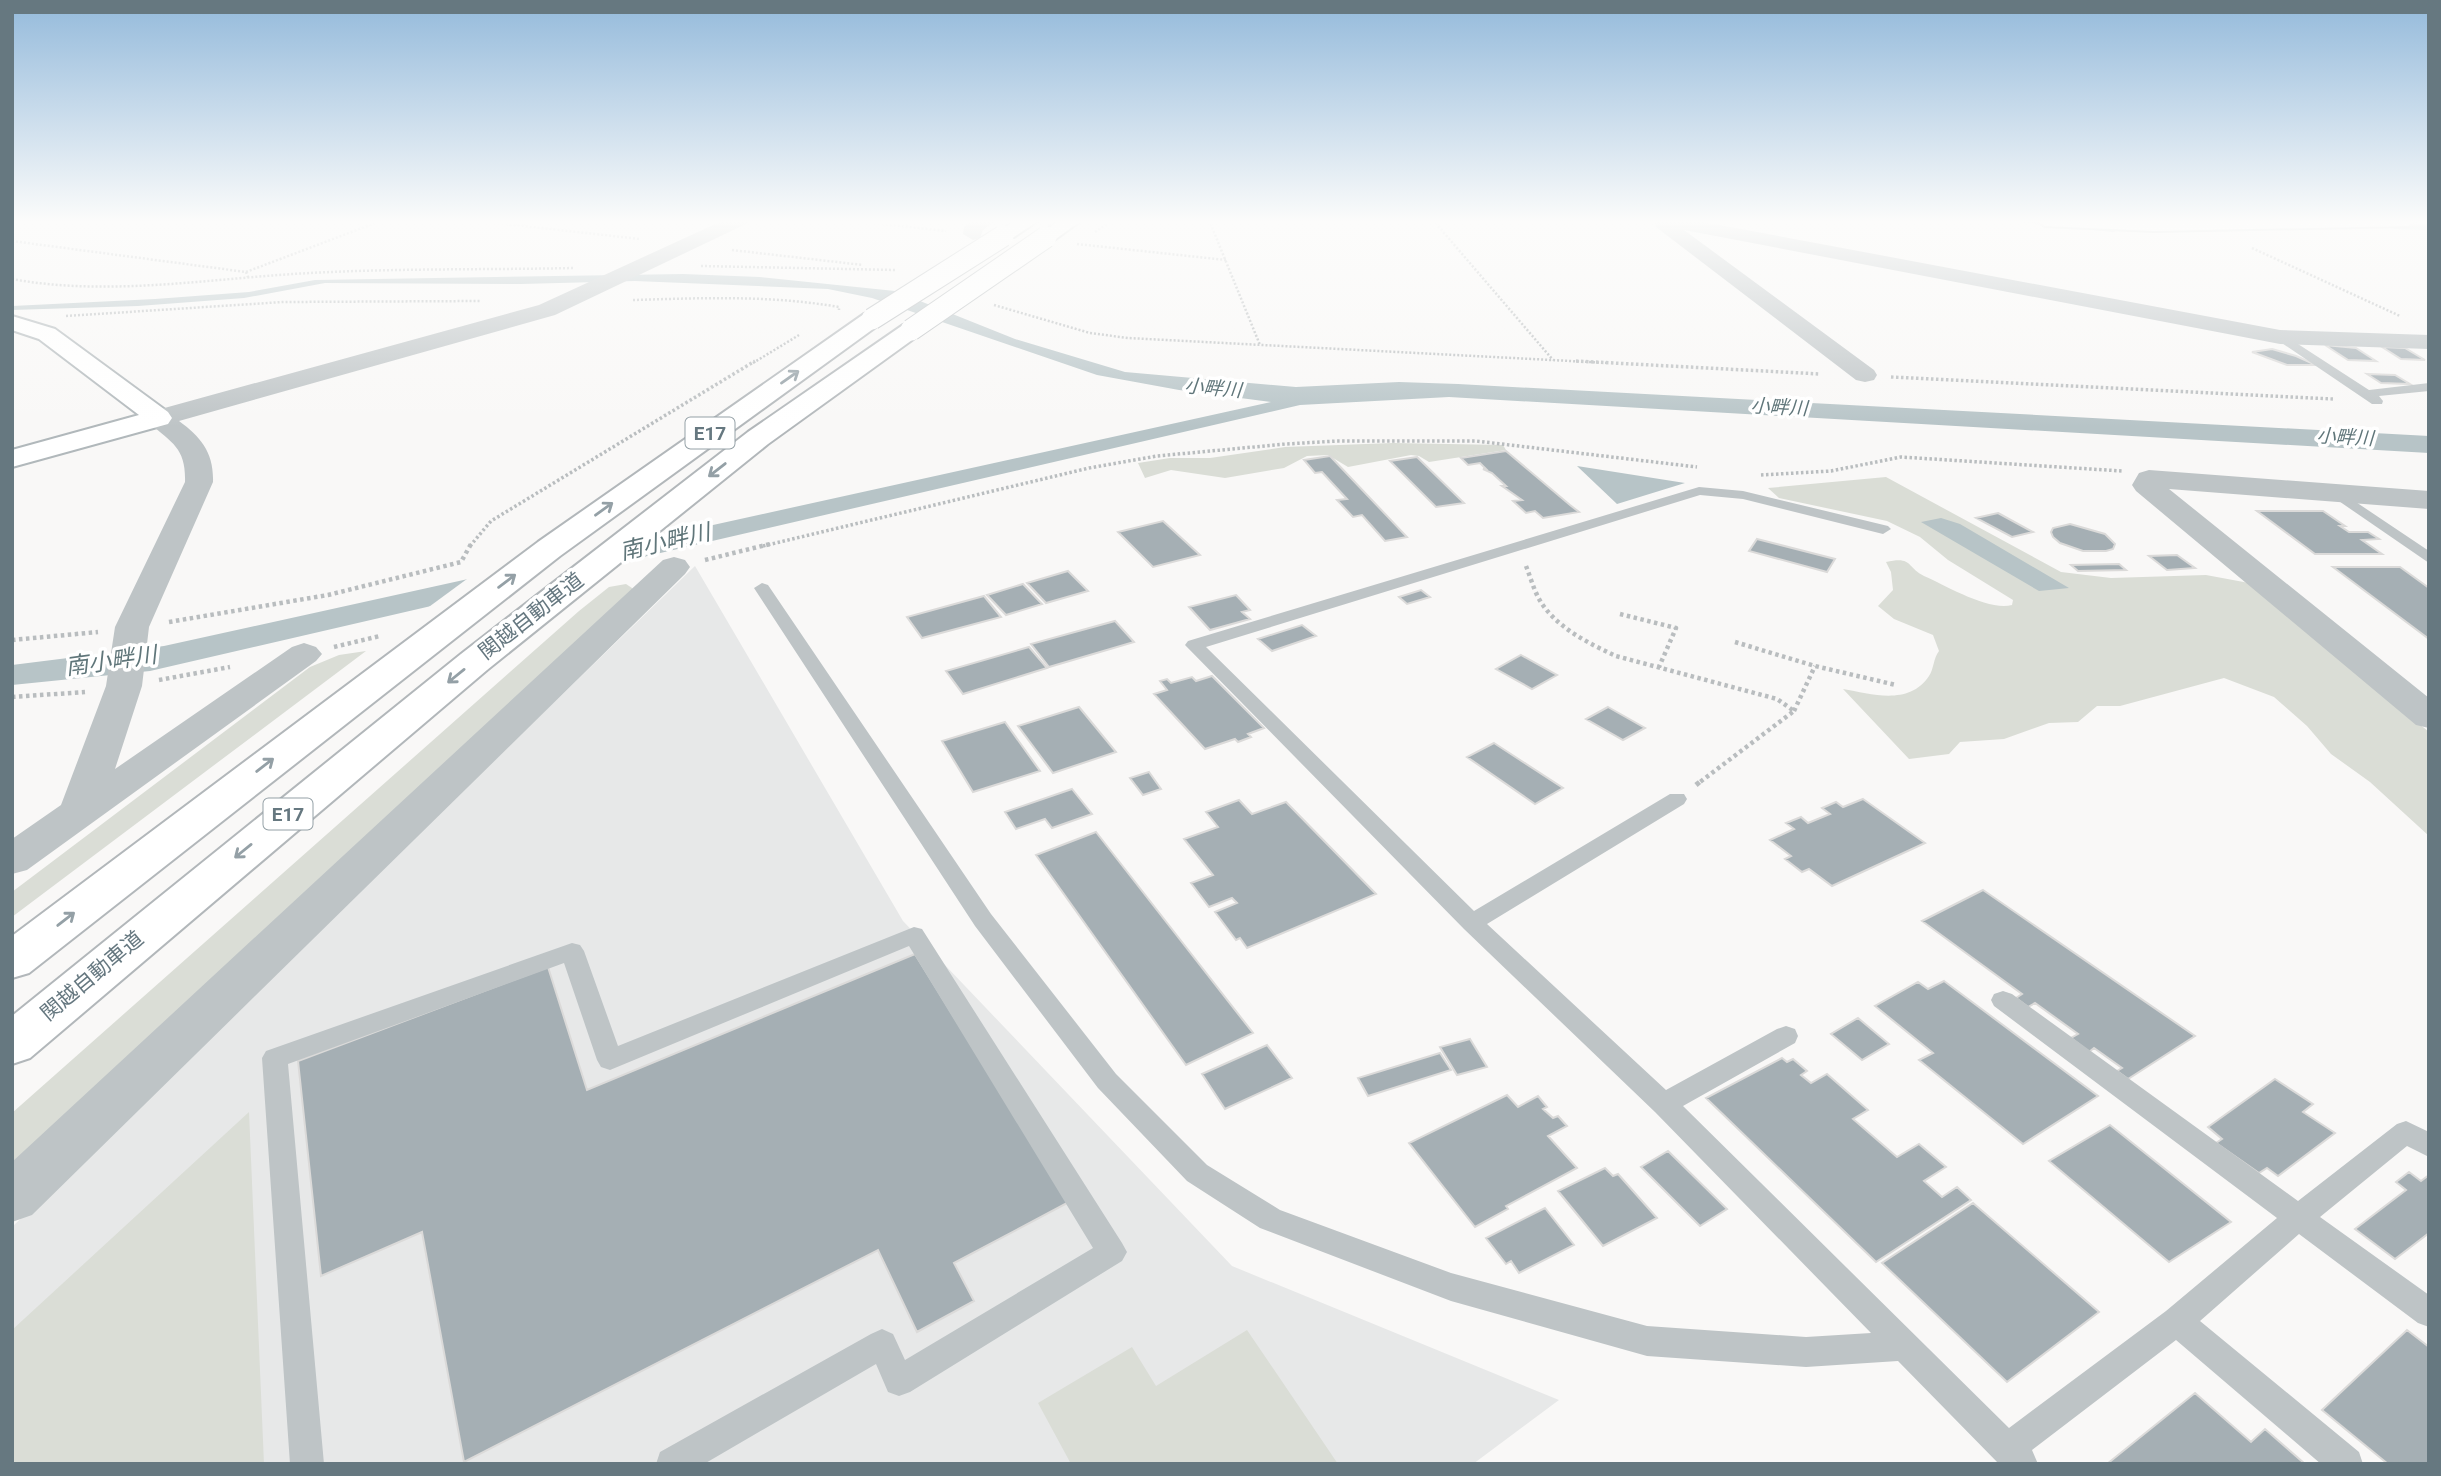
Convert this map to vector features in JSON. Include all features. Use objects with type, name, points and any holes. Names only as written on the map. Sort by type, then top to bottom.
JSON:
[{"type":"main road","name":"関越自動車道","points":[[12,961],[549,549],[872,319],[919,289]]},
{"type":"main road","name":"関越自動車道","points":[[12,1044],[567,587],[758,438],[971,289]]},
{"type":"main road","points":[[16,324],[36,328],[65,345],[159,418]]},
{"type":"main road","points":[[12,459],[159,418]]},
{"type":"street","points":[[159,418],[528,316],[596,289]]},
{"type":"street","points":[[1752,289],[1865,375]]},
{"type":"street","points":[[2025,289],[2280,337],[2429,342]]},
{"type":"street","points":[[69,818],[124,684],[132,630],[150,583],[186,513],[200,473],[201,463],[191,445],[159,418]]},
{"type":"street","points":[[2429,500],[2149,479],[2146,485],[2429,717]]},
{"type":"street","points":[[12,1198],[674,567]]},
{"type":"street","points":[[12,860],[304,654]]},
{"type":"street","points":[[12,828],[69,818]]},
{"type":"lane","points":[[2280,337],[2371,398],[2429,387]]},
{"type":"lane","points":[[1883,528],[1754,498],[1699,491],[1194,645],[1472,922],[1664,1104],[2014,1456],[2298,1217],[2421,1136]]},
{"type":"lane","points":[[2338,494],[2429,558]]},
{"type":"lane","points":[[762,588],[983,920],[1107,1081],[1197,1173],[1270,1219],[1283,1224],[1451,1286],[1647,1341],[1806,1352],[1902,1346]]},
{"type":"lane","points":[[1472,922],[1677,799]]},
{"type":"lane","points":[[307,1464],[275,1058],[572,951],[610,1060],[914,935],[1112,1252],[899,1381],[882,1344],[672,1464]]},
{"type":"lane","points":[[2003,1000],[2429,1314]]},
{"type":"lane","points":[[1664,1104],[1786,1036]]},
{"type":"lane","points":[[2177,1321],[2347,1464]]},
{"type":"path","points":[[1238,289],[1260,345]]},
{"type":"path","points":[[1493,289],[1551,355],[1553,361]]},
{"type":"path","points":[[2342,289],[2403,317]]},
{"type":"path","points":[[573,300],[780,299],[804,300],[841,308],[828,317]]},
{"type":"path","points":[[16,324],[55,316],[283,302],[491,301]]},
{"type":"path","points":[[985,301],[1042,320],[1108,336],[2115,390],[2371,398]]},
{"type":"path","points":[[12,640],[132,630],[328,594],[461,562],[473,541],[491,521],[805,331]]},
{"type":"path","points":[[674,567],[1089,468],[1157,456],[1325,442],[1444,440],[1516,444],[1702,468]]},
{"type":"path","points":[[1755,475],[1831,471],[1901,457],[2117,469],[2149,479]]},
{"type":"path","points":[[1517,547],[1541,601],[1562,622],[1592,645],[1616,656],[1777,699],[1794,711]]},
{"type":"path","points":[[1620,614],[1676,628],[1659,667]]},
{"type":"path","points":[[304,654],[384,635]]},
{"type":"path","points":[[1735,642],[1815,666],[1896,685]]},
{"type":"path","points":[[12,697],[124,684],[240,665]]},
{"type":"path","points":[[1677,799],[1794,711],[1815,666]]},
{"type":"shaded area","points":[[1393,443],[1503,445],[1506,450],[1429,462],[1411,455],[1348,467],[1328,455],[1307,456],[1284,468],[1225,478],[1171,470],[1145,478],[1138,463],[1170,458],[1210,458],[1285,447]]},
{"type":"shaded area","points":[[1886,477],[2061,572],[2111,578],[2206,575],[2249,583],[2429,732],[2429,836],[2370,782],[2331,754],[2307,726],[2274,697],[2224,678],[2120,706],[2097,706],[2078,722],[2049,723],[2004,739],[1960,742],[1949,754],[1909,759],[1843,689],[1878,695],[1901,695],[1921,685],[1929,676],[1939,651],[1933,635],[1894,619],[1878,606],[1893,590],[1891,572],[1886,562],[1905,561],[1918,573],[1980,601],[2002,606],[2012,605],[2013,600],[1948,560],[1920,537],[1887,521],[1779,498],[1768,488]]},
{"type":"shaded area","points":[[695,566],[903,921],[1232,1266],[1559,1400],[1473,1464],[12,1464],[12,1227]]},
{"type":"shaded area","points":[[626,584],[632,588],[635,595],[12,1169],[12,1113],[579,611],[609,587]]},
{"type":"shaded area","points":[[366,651],[12,917],[12,892],[310,667],[339,655]]},
{"type":"shaded area","points":[[249,1112],[264,1464],[12,1464],[12,1330]]},
{"type":"shaded area","points":[[1247,1330],[1338,1464],[1071,1464],[1038,1403],[1132,1347],[1156,1386]]},
{"type":"water","points":[[293,289],[244,298],[138,306],[12,310],[12,306]]},
{"type":"water","points":[[825,289],[895,291],[1015,339],[1125,372],[1296,387],[1399,382],[1458,384],[2429,436],[2429,453],[1449,397],[1300,405],[150,671],[12,685],[12,665],[164,646],[1271,402],[1179,390],[1097,375],[872,298]]},
{"type":"water","points":[[1577,466],[1685,483],[1617,504]]},
{"type":"water","points":[[1941,518],[1960,524],[2069,588],[2039,591],[1921,522]]},
{"type":"pier","points":[[676,530],[638,562],[422,612],[471,576]]},
{"type":"building","points":[[2325,345],[2356,348],[2376,361],[2348,360]]},
{"type":"building","points":[[2382,347],[2405,348],[2425,360],[2401,359]]},
{"type":"building","points":[[2272,349],[2316,365],[2287,365],[2252,352]]},
{"type":"building","points":[[2367,374],[2395,375],[2410,384],[2381,383]]},
{"type":"building","points":[[1506,451],[1579,512],[1543,518],[1535,511],[1526,513],[1513,501],[1522,500],[1502,486],[1506,486],[1492,473],[1483,469],[1486,469],[1480,463],[1468,465],[1461,458]]},
{"type":"building","points":[[1330,456],[1407,537],[1385,541],[1362,515],[1353,517],[1337,500],[1347,499],[1322,472],[1315,473],[1304,460]]},
{"type":"building","points":[[1417,457],[1464,503],[1436,507],[1390,461]]},
{"type":"building","points":[[2257,511],[2323,511],[2345,526],[2340,526],[2349,532],[2368,532],[2379,539],[2362,540],[2382,554],[2315,554]]},
{"type":"building","points":[[1998,513],[2033,532],[2012,537],[1976,518]]},
{"type":"building","points":[[1163,521],[1200,555],[1153,567],[1118,532]]},
{"type":"building","points":[[2070,524],[2105,534],[2115,544],[2113,549],[2083,551],[2060,543],[2053,537],[2053,528]]},
{"type":"building","points":[[1757,539],[1835,559],[1827,572],[1749,551]]},
{"type":"building","points":[[2177,555],[2195,568],[2167,570],[2149,556]]},
{"type":"building","points":[[2119,564],[2126,570],[2078,571],[2071,565]]},
{"type":"building","points":[[2333,567],[2400,567],[2429,588],[2429,639]]},
{"type":"building","points":[[1068,571],[1088,591],[1046,603],[1027,583]]},
{"type":"building","points":[[1023,584],[1042,604],[1006,615],[987,595]]},
{"type":"building","points":[[1421,590],[1430,597],[1407,604],[1399,597]]},
{"type":"building","points":[[1236,595],[1250,610],[1242,612],[1250,619],[1210,630],[1189,607]]},
{"type":"building","points":[[984,596],[1001,617],[922,638],[907,617]]},
{"type":"building","points":[[1115,621],[1134,642],[1049,667],[1031,644]]},
{"type":"building","points":[[1302,625],[1316,636],[1272,651],[1258,639]]},
{"type":"building","points":[[1029,647],[1047,668],[963,694],[946,671]]},
{"type":"building","points":[[1521,655],[1557,675],[1532,689],[1496,669]]},
{"type":"building","points":[[1212,676],[1264,728],[1248,734],[1251,737],[1238,742],[1235,739],[1205,749],[1154,694],[1167,690],[1160,681],[1167,679],[1171,683],[1192,677],[1196,681]]},
{"type":"building","points":[[1079,707],[1116,752],[1053,773],[1018,726]]},
{"type":"building","points":[[1608,707],[1645,728],[1623,740],[1586,719]]},
{"type":"building","points":[[1005,722],[1040,771],[973,792],[942,741]]},
{"type":"building","points":[[1494,743],[1563,788],[1535,804],[1467,757]]},
{"type":"building","points":[[1149,772],[1161,789],[1143,795],[1130,778]]},
{"type":"building","points":[[1072,789],[1092,814],[1052,828],[1045,819],[1016,829],[1005,812]]},
{"type":"building","points":[[1863,799],[1925,843],[1832,886],[1809,869],[1802,872],[1785,859],[1791,856],[1770,840],[1794,829],[1786,823],[1801,817],[1808,823],[1830,814],[1822,808],[1836,802],[1843,807]]},
{"type":"building","points":[[1239,800],[1252,814],[1286,802],[1376,894],[1247,948],[1240,938],[1236,940],[1215,912],[1237,903],[1232,898],[1209,907],[1191,883],[1213,875],[1184,839],[1218,827],[1206,812]]},
{"type":"building","points":[[1096,832],[1253,1033],[1186,1065],[1036,855]]},
{"type":"building","points":[[1983,890],[2195,1036],[2128,1079],[2117,1071],[2122,1068],[2094,1048],[2089,1052],[2071,1038],[2078,1034],[2035,1003],[2028,1007],[2016,998],[2022,994],[1922,921]]},
{"type":"building","points":[[915,954],[1069,1202],[954,1263],[974,1301],[917,1332],[878,1250],[464,1462],[422,1232],[321,1276],[298,1061],[548,967],[587,1090]]},
{"type":"building","points":[[1944,981],[2098,1096],[2023,1144],[1919,1060],[1933,1053],[1875,1006],[1918,982],[1928,989]]},
{"type":"building","points":[[1858,1018],[1889,1044],[1862,1060],[1831,1034]]},
{"type":"building","points":[[1470,1039],[1487,1067],[1457,1075],[1440,1047]]},
{"type":"building","points":[[1267,1045],[1292,1078],[1225,1109],[1202,1074]]},
{"type":"building","points":[[1440,1053],[1451,1070],[1368,1096],[1358,1078]]},
{"type":"building","points":[[1782,1058],[1787,1062],[1793,1059],[1807,1071],[1801,1075],[1811,1083],[1827,1074],[1868,1110],[1853,1119],[1897,1157],[1919,1144],[1946,1167],[1924,1181],[1942,1197],[1957,1187],[1971,1200],[1876,1262],[1706,1098]]},
{"type":"building","points":[[2275,1079],[2313,1104],[2303,1112],[2335,1133],[2278,1176],[2267,1168],[2259,1173],[2216,1143],[2222,1139],[2208,1127]]},
{"type":"building","points":[[1507,1095],[1518,1107],[1538,1096],[1547,1107],[1543,1109],[1553,1118],[1558,1116],[1567,1126],[1548,1136],[1577,1168],[1506,1206],[1508,1209],[1475,1227],[1409,1143]]},
{"type":"building","points":[[2110,1125],[2231,1222],[2169,1262],[2049,1161]]},
{"type":"building","points":[[1668,1151],[1727,1209],[1700,1226],[1641,1167]]},
{"type":"building","points":[[1605,1168],[1613,1176],[1618,1174],[1657,1218],[1603,1246],[1558,1191]]},
{"type":"building","points":[[2409,1172],[2421,1181],[2429,1175],[2429,1233],[2395,1259],[2355,1229],[2406,1190],[2396,1182]]},
{"type":"building","points":[[1973,1203],[2099,1312],[2007,1382],[1882,1263]]},
{"type":"building","points":[[1545,1208],[1574,1245],[1519,1273],[1511,1261],[1506,1264],[1486,1238]]},
{"type":"building","points":[[2407,1330],[2429,1347],[2429,1464],[2388,1464],[2322,1410]]},
{"type":"building","points":[[2195,1393],[2251,1442],[2265,1429],[2305,1464],[2107,1464]]},
{"type":"water label","name":"小畔川","points":[[1213,388]]},
{"type":"water label","name":"小畔川","points":[[1779,407]]},
{"type":"water label","name":"小畔川","points":[[2345,437]]},
{"type":"water label","name":"南小畔川","points":[[665,542]]},
{"type":"water label","name":"南小畔川","points":[[111,661]]}]
